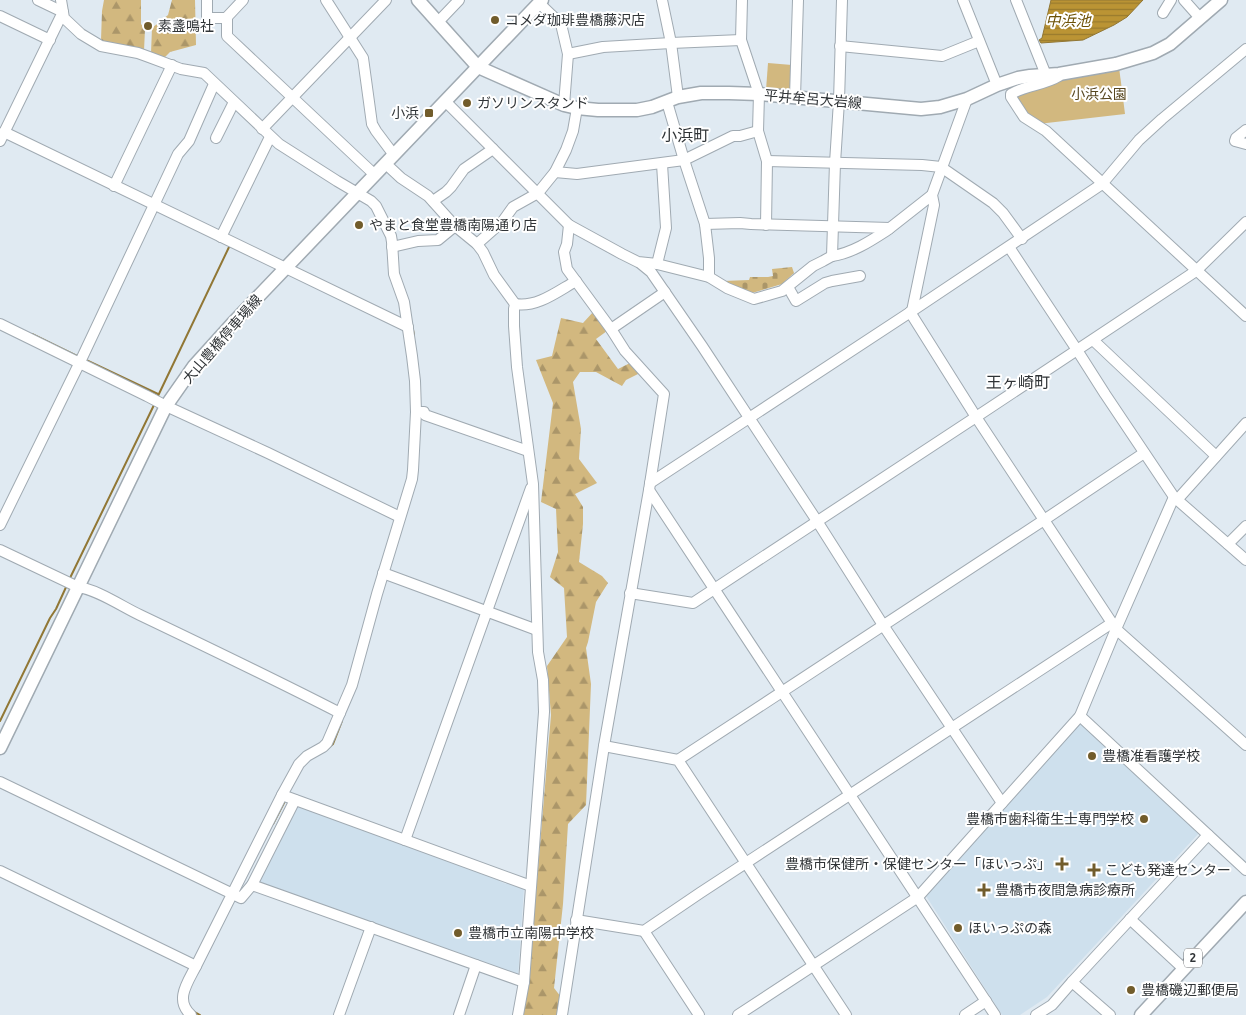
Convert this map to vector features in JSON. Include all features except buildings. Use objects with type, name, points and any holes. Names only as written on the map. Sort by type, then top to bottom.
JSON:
[{"type":"main road","name":"平井牟呂大岩線","points":[[418,0],[478,67],[564,105],[598,110],[637,110],[701,93],[759,94],[921,109],[940,107],[966,99],[1018,78],[1059,74],[1116,64],[1153,53],[1170,44],[1221,0]]},
{"type":"main road","name":"大山豊橋停車場線","points":[[0,748],[70,584],[159,402],[541,2]]},
{"type":"main road","name":"2","points":[[1141,1015],[1246,902]]},
{"type":"street","points":[[38,0],[63,12]]},
{"type":"street","points":[[61,0],[64,18],[81,34],[105,47],[149,56],[192,72],[204,73],[279,144],[371,201],[376,206],[391,236],[394,274],[404,302],[420,412],[413,470],[386,574],[352,685],[327,743],[302,760],[289,797],[252,885],[237,895]]},
{"type":"street","points":[[207,0],[207,18],[227,18]]},
{"type":"street","points":[[243,0],[227,17],[227,36],[375,175]]},
{"type":"street","points":[[326,0],[363,58],[372,124],[401,178],[433,201],[454,226],[477,244],[494,275],[515,304],[515,347],[533,484],[538,652],[543,680],[544,712],[524,982],[518,1015]]},
{"type":"street","points":[[262,129],[386,0]]},
{"type":"street","points":[[438,22],[459,0]]},
{"type":"street","points":[[662,0],[671,43],[673,100],[684,160],[705,224],[709,277]]},
{"type":"street","points":[[742,0],[741,40],[759,94],[758,131],[767,161],[766,224]]},
{"type":"street","points":[[796,97],[798,0]]},
{"type":"street","points":[[832,256],[842,0]]},
{"type":"street","points":[[963,0],[997,85]]},
{"type":"street","points":[[1016,0],[1046,75]]},
{"type":"street","points":[[1163,13],[1171,0]]},
{"type":"street","points":[[1184,0],[1200,18]]},
{"type":"street","points":[[541,2],[561,24],[568,54],[564,105]]},
{"type":"street","points":[[63,12],[2,136],[114,186],[408,326]]},
{"type":"street","points":[[0,16],[50,40]]},
{"type":"street","points":[[568,54],[603,48],[741,40]]},
{"type":"street","points":[[840,46],[942,56],[979,41]]},
{"type":"street","points":[[649,486],[1102,184],[1139,140],[1246,48]]},
{"type":"street","points":[[114,186],[172,65]]},
{"type":"street","points":[[1059,74],[1053,79],[1011,94],[1024,117],[1046,131],[1246,316]]},
{"type":"street","points":[[0,525],[178,154],[189,141],[214,84]]},
{"type":"street","points":[[966,99],[932,195],[934,205],[911,312],[976,417],[1114,626],[1246,745]]},
{"type":"street","points":[[216,138],[234,102]]},
{"type":"street","points":[[446,102],[569,225],[638,262],[651,272],[817,521],[883,626],[1002,803]]},
{"type":"street","points":[[477,244],[503,221],[513,207],[538,193],[555,172],[573,131],[577,108]]},
{"type":"street","points":[[1246,130],[1235,141],[1246,144]]},
{"type":"street","points":[[555,172],[577,174],[684,160],[733,136],[758,131]]},
{"type":"street","points":[[221,237],[270,137]]},
{"type":"street","points":[[433,201],[451,187],[464,169],[493,149]]},
{"type":"street","points":[[767,161],[941,167],[993,203],[1022,238]]},
{"type":"street","points":[[657,264],[666,228],[662,164]]},
{"type":"street","points":[[638,262],[657,264],[709,277],[727,288],[754,299],[782,291],[813,266],[832,256],[852,250],[870,241],[932,195]]},
{"type":"street","points":[[630,593],[692,603],[1196,271],[1246,222]]},
{"type":"street","points":[[705,224],[740,223],[890,228]]},
{"type":"street","points":[[562,1015],[604,746],[664,394],[625,351],[567,270],[564,252],[569,225]]},
{"type":"street","points":[[392,247],[418,241],[438,240],[454,226]]},
{"type":"street","points":[[1009,247],[1144,453],[1176,498],[1246,560]]},
{"type":"street","points":[[788,287],[796,301],[826,283],[860,276]]},
{"type":"street","points":[[515,304],[523,305],[543,300],[576,281]]},
{"type":"street","points":[[611,329],[665,292]]},
{"type":"street","points":[[0,324],[81,359],[159,402],[400,517]]},
{"type":"street","points":[[1092,340],[1216,456]]},
{"type":"street","points":[[420,412],[528,451]]},
{"type":"street","points":[[738,1015],[918,898],[1080,716],[1114,626],[1176,498],[1245,425]]},
{"type":"street","points":[[604,746],[678,760],[1144,453]]},
{"type":"street","points":[[405,840],[533,484]]},
{"type":"street","points":[[649,486],[714,589],[994,1015]]},
{"type":"street","points":[[1228,544],[1246,526]]},
{"type":"street","points":[[0,550],[70,584],[87,588],[130,611],[207,646],[340,713]]},
{"type":"street","points":[[386,574],[538,630]]},
{"type":"street","points":[[576,920],[644,931],[952,728],[1114,626]]},
{"type":"street","points":[[1080,716],[1246,870]]},
{"type":"street","points":[[678,760],[846,1015]]},
{"type":"street","points":[[0,782],[237,895]]},
{"type":"street","points":[[289,797],[531,886]]},
{"type":"street","points":[[191,1015],[184,1007],[183,992],[289,797]]},
{"type":"street","points":[[1036,1015],[1052,1005],[1208,835]]},
{"type":"street","points":[[0,870],[196,966]]},
{"type":"street","points":[[252,885],[524,982]]},
{"type":"street","points":[[1130,919],[1184,969]]},
{"type":"street","points":[[339,1015],[370,927]]},
{"type":"street","points":[[644,931],[699,1015]]},
{"type":"street","points":[[459,1015],[476,965]]},
{"type":"street","points":[[1072,982],[1110,1015]]},
{"type":"street","points":[[965,1015],[986,1001]]},
{"type":"shaded area","name":"豊橋市保健所・保健センター「ほいっぷ」","points":[[1079,725],[1083,725],[1200,832],[1047,997],[1020,1015],[1002,1015],[926,896]]},
{"type":"shaded area","name":"豊橋市立南陽中学校","points":[[297,804],[500,879],[499,881],[506,884],[507,882],[524,888],[518,977],[257,882]]},
{"type":"green space","points":[[104,0],[141,0],[141,24],[145,29],[144,51],[106,43],[101,40]]},
{"type":"green space","points":[[172,0],[195,0],[196,45],[170,52],[164,58],[151,53],[152,28],[168,15]]},
{"type":"green space","points":[[768,63],[792,65],[791,91],[766,90]]},
{"type":"green space","name":"小浜公園","points":[[1119,67],[1125,114],[1038,124],[1025,116],[1014,95],[1054,80]]},
{"type":"green space","points":[[792,267],[794,273],[782,284],[752,293],[730,286],[723,281],[749,280],[750,277],[773,276],[772,269]]},
{"type":"green space","points":[[594,311],[607,331],[596,339],[618,369],[630,363],[640,373],[626,380],[622,386],[596,372],[580,372],[573,382],[581,429],[579,459],[597,483],[575,494],[583,507],[579,562],[602,576],[608,583],[596,602],[586,648],[591,684],[586,805],[568,824],[563,904],[554,988],[561,997],[559,1015],[522,1015],[528,987],[551,715],[547,666],[567,637],[564,588],[550,577],[558,552],[556,509],[541,502],[553,403],[536,360],[552,356],[561,318],[583,323]]},
{"type":"water","name":"中浜池","points":[[1051,0],[1143,0],[1127,17],[1083,40],[1041,43],[1039,40],[1042,38]]},
{"type":"waterway","points":[[157,398],[230,245]]},
{"type":"waterway","points":[[412,325],[414,335]]},
{"type":"waterway","points":[[32,334],[79,357]]},
{"type":"waterway","points":[[86,360],[158,394]]},
{"type":"waterway","points":[[70,578],[154,405]]},
{"type":"waterway","points":[[0,721],[67,585]]},
{"type":"waterway","points":[[327,749],[333,744],[342,721]]},
{"type":"waterway","points":[[273,824],[286,799]]},
{"type":"waterway","points":[[193,1011],[200,1015]]},
{"type":"place","name":"コメダ珈琲豊橋藤沢店","points":[[495,20]]},
{"type":"place","name":"素盞鳴社","points":[[148,26]]},
{"type":"place","name":"ガソリンスタンド","points":[[467,103]]},
{"type":"place","name":"小浜","points":[[429,113]]},
{"type":"place","name":"やまと食堂豊橋南陽通り店","points":[[359,225]]},
{"type":"place","name":"豊橋准看護学校","points":[[1092,756]]},
{"type":"place","name":"豊橋市歯科衛生士専門学校","points":[[1144,819]]},
{"type":"place","name":"豊橋市保健所・保健センター「ほいっぷ」","points":[[1062,864]]},
{"type":"place","name":"こども発達センター","points":[[1094,870]]},
{"type":"place","name":"豊橋市夜間急病診療所","points":[[984,890]]},
{"type":"place","name":"ほいっぷの森","points":[[958,928]]},
{"type":"place","name":"豊橋市立南陽中学校","points":[[458,933]]},
{"type":"place","name":"豊橋磯辺郵便局","points":[[1131,990]]},
{"type":"district","name":"小浜町","points":[[685,135]]},
{"type":"district","name":"王ヶ崎町","points":[[1018,382]]}]
